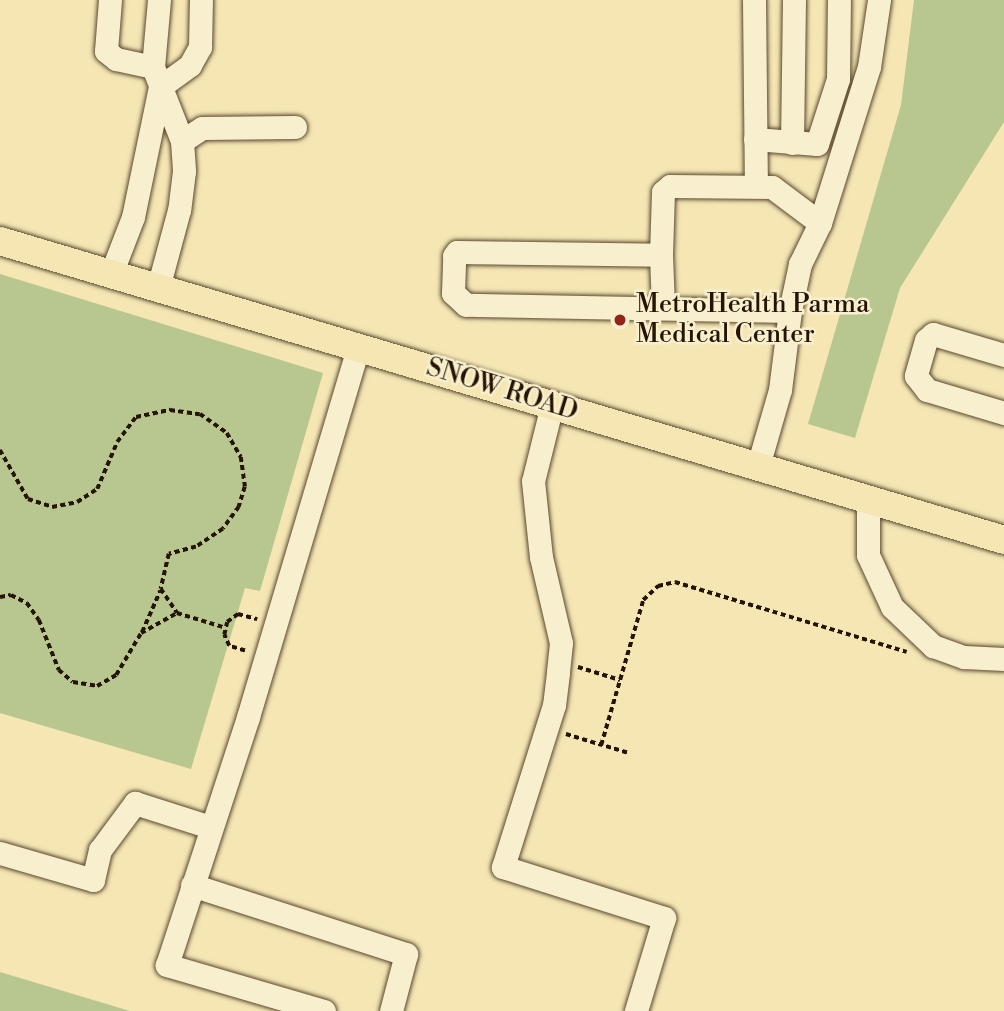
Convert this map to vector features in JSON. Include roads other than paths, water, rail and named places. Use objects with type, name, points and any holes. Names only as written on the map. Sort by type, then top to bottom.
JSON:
[{"type":"main road","name":"SNOW ROAD","points":[[0,241],[1004,540]]},
{"type":"lane","points":[[110,0],[106,51],[116,60],[156,77],[190,65],[200,47],[201,0]]},
{"type":"lane","points":[[111,274],[133,217],[156,77],[159,0]]},
{"type":"lane","points":[[754,0],[756,185]]},
{"type":"lane","points":[[792,143],[794,0]]},
{"type":"lane","points":[[755,139],[817,144],[838,79],[839,0]]},
{"type":"lane","points":[[758,466],[785,364],[790,311],[800,264],[820,223],[869,68],[879,0]]},
{"type":"lane","points":[[156,77],[181,141],[184,171],[179,210],[158,288]]},
{"type":"lane","points":[[181,141],[202,128],[295,127]]},
{"type":"lane","points":[[663,308],[663,192],[670,186],[756,185],[780,192],[820,223]]},
{"type":"lane","points":[[662,255],[457,252],[453,293],[466,305],[492,308],[790,311]]},
{"type":"lane","points":[[1004,355],[933,334],[926,340],[916,376],[927,390],[1004,413]]},
{"type":"lane","points":[[324,1011],[167,965],[248,717],[263,656],[358,347]]},
{"type":"lane","points":[[552,405],[533,481],[541,557],[561,643],[547,728],[503,867],[664,918],[636,1011]]},
{"type":"lane","points":[[868,499],[868,555],[892,607],[933,646],[964,657],[1004,659]]},
{"type":"lane","points":[[0,853],[93,880],[100,850],[135,803],[210,827]]},
{"type":"lane","points":[[192,885],[406,954],[391,1011]]},
{"type":"place","name":"MetroHealth Parma Medical Center","points":[[620,320]]}]
